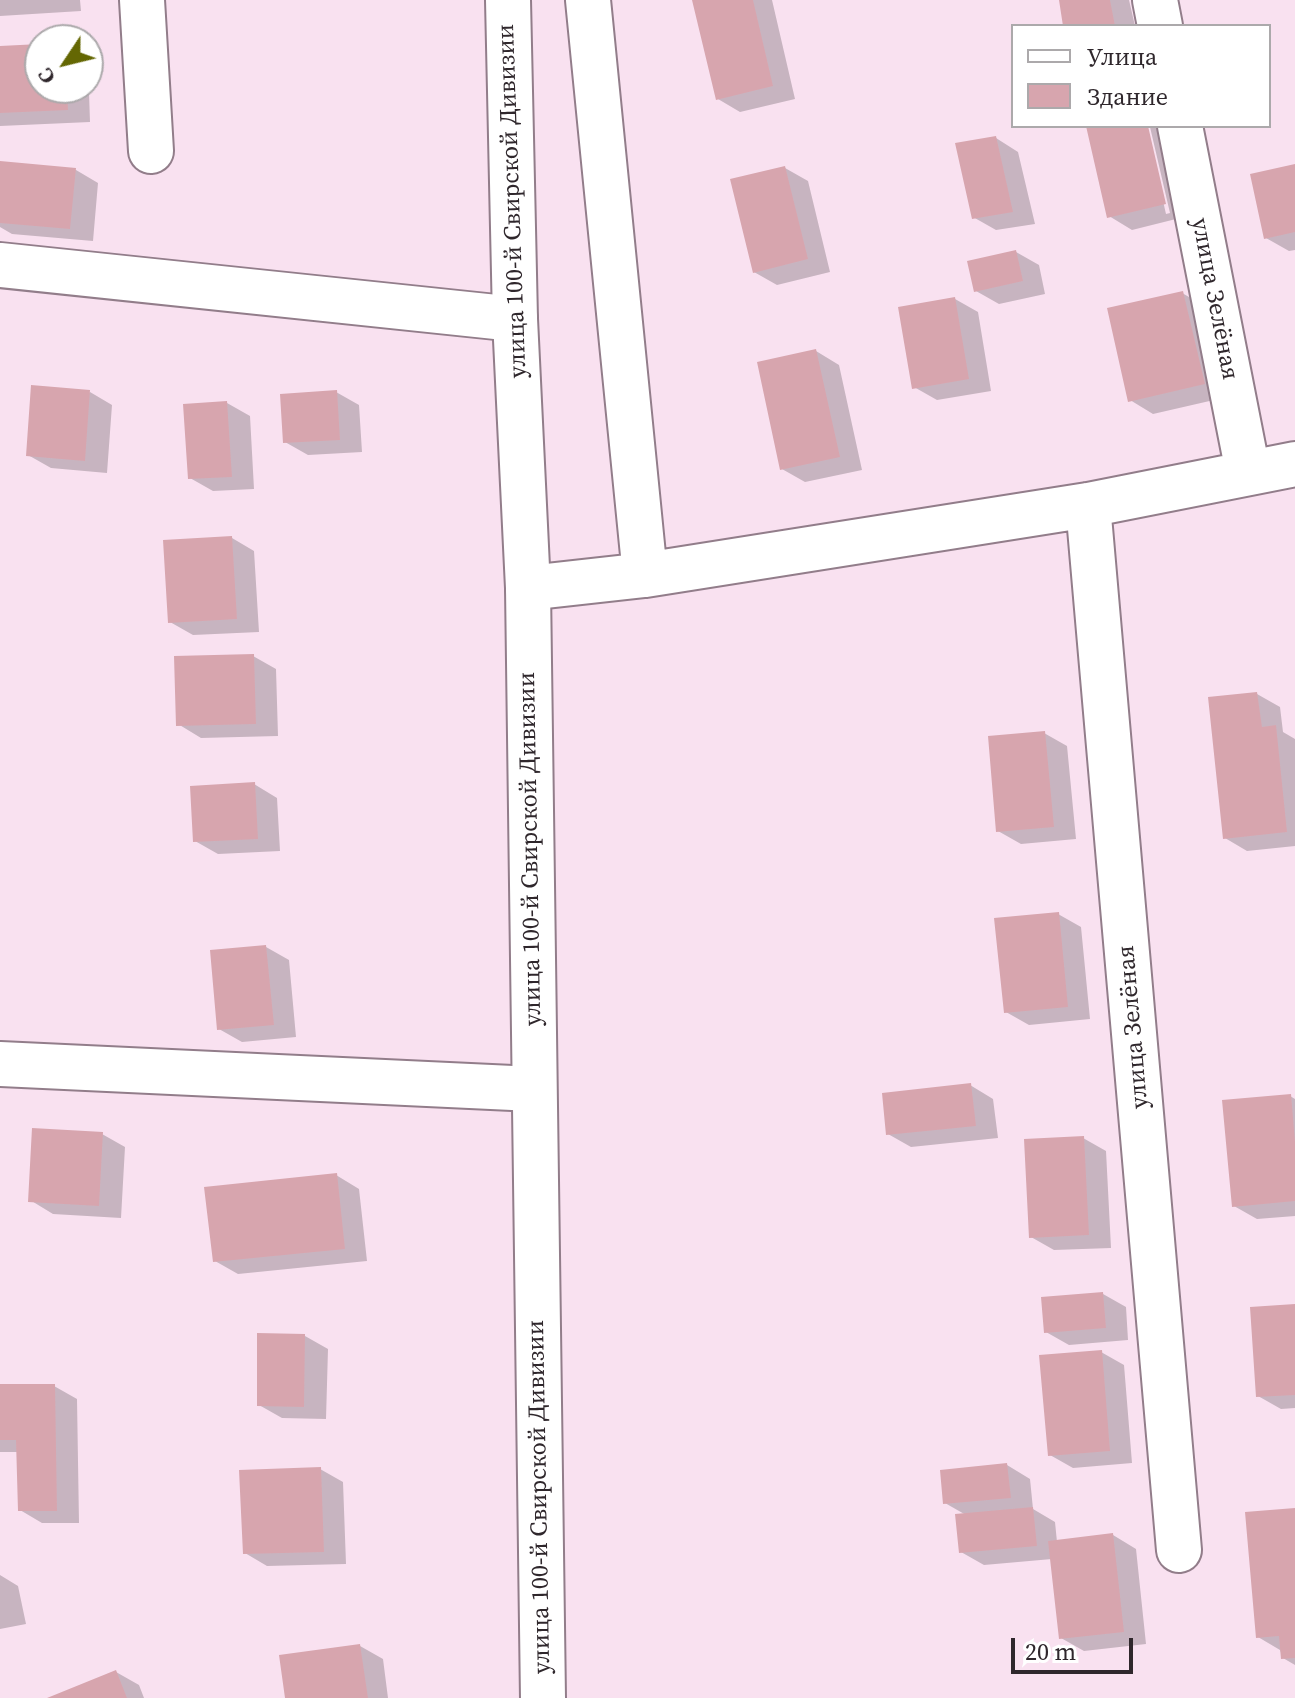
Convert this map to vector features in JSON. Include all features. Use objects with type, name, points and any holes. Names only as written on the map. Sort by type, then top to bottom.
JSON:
[{"type":"street","points":[[142,0],[151,151]]},
{"type":"street","name":"улица 100-й Свирской Дивизии","points":[[508,0],[515,319],[528,588],[543,1698]]},
{"type":"street","points":[[588,0],[645,575]]},
{"type":"street","points":[[1155,0],[1160,24]]},
{"type":"street","name":"улица Зелёная","points":[[1180,128],[1248,472]]},
{"type":"street","points":[[0,265],[515,319]]},
{"type":"street","points":[[528,588],[645,575],[1088,505],[1295,464]]},
{"type":"street","name":"улица Зелёная","points":[[1088,505],[1179,1550]]},
{"type":"street","points":[[0,1064],[534,1089]]},
{"type":"building","points":[[692,0],[753,0],[773,86],[716,100]]},
{"type":"building","points":[[1059,0],[1110,0],[1115,24],[1063,24]]},
{"type":"building","points":[[24,45],[24,104],[68,104],[68,110],[0,113],[0,46]]},
{"type":"building","points":[[1086,128],[1148,128],[1166,204],[1107,218]]},
{"type":"building","points":[[996,136],[1013,212],[972,219],[955,143]]},
{"type":"building","points":[[0,161],[76,168],[70,229],[0,223]]},
{"type":"building","points":[[1295,164],[1295,232],[1264,239],[1250,174]]},
{"type":"building","points":[[785,166],[808,259],[753,273],[730,179]]},
{"type":"building","points":[[1016,250],[1023,281],[974,292],[967,261]]},
{"type":"building","points":[[1183,291],[1205,384],[1128,402],[1107,308]]},
{"type":"building","points":[[955,297],[969,379],[912,389],[898,307]]},
{"type":"building","points":[[816,349],[840,457],[780,470],[757,362]]},
{"type":"building","points":[[31,385],[90,390],[85,461],[26,456]]},
{"type":"building","points":[[337,390],[340,440],[283,443],[280,394]]},
{"type":"building","points":[[227,401],[232,477],[188,479],[183,404]]},
{"type":"building","points":[[232,536],[237,619],[168,623],[163,540]]},
{"type":"building","points":[[254,654],[256,724],[176,726],[174,656]]},
{"type":"building","points":[[1257,692],[1262,727],[1276,725],[1287,832],[1223,839],[1208,697]]},
{"type":"building","points":[[1045,731],[1054,827],[996,832],[988,736]]},
{"type":"building","points":[[255,782],[258,839],[193,842],[190,786]]},
{"type":"building","points":[[1059,912],[1068,1007],[1004,1013],[994,918]]},
{"type":"building","points":[[266,945],[274,1025],[217,1030],[210,950]]},
{"type":"building","points":[[971,1083],[976,1126],[886,1135],[882,1093]]},
{"type":"building","points":[[1291,1094],[1295,1201],[1232,1207],[1222,1100]]},
{"type":"building","points":[[32,1128],[103,1132],[99,1206],[28,1202]]},
{"type":"building","points":[[1084,1136],[1089,1235],[1029,1238],[1024,1139]]},
{"type":"building","points":[[337,1173],[345,1249],[213,1262],[204,1187]]},
{"type":"building","points":[[1103,1292],[1106,1328],[1044,1333],[1041,1297]]},
{"type":"building","points":[[1295,1304],[1295,1395],[1256,1397],[1250,1307]]},
{"type":"building","points":[[257,1333],[305,1334],[304,1407],[257,1406]]},
{"type":"building","points":[[1102,1350],[1110,1451],[1048,1456],[1039,1355]]},
{"type":"building","points":[[0,1384],[55,1384],[57,1511],[18,1511],[16,1440],[0,1440]]},
{"type":"building","points":[[1007,1463],[1011,1498],[943,1504],[940,1470]]},
{"type":"building","points":[[321,1467],[324,1552],[243,1554],[239,1470]]},
{"type":"building","points":[[1033,1507],[1037,1546],[959,1553],[955,1514]]},
{"type":"building","points":[[1295,1508],[1295,1658],[1281,1659],[1279,1636],[1256,1638],[1245,1512]]},
{"type":"building","points":[[1113,1533],[1124,1632],[1059,1639],[1048,1541]]},
{"type":"building","points":[[360,1644],[368,1698],[285,1698],[279,1655]]},
{"type":"building","points":[[116,1670],[127,1698],[47,1698]]}]
